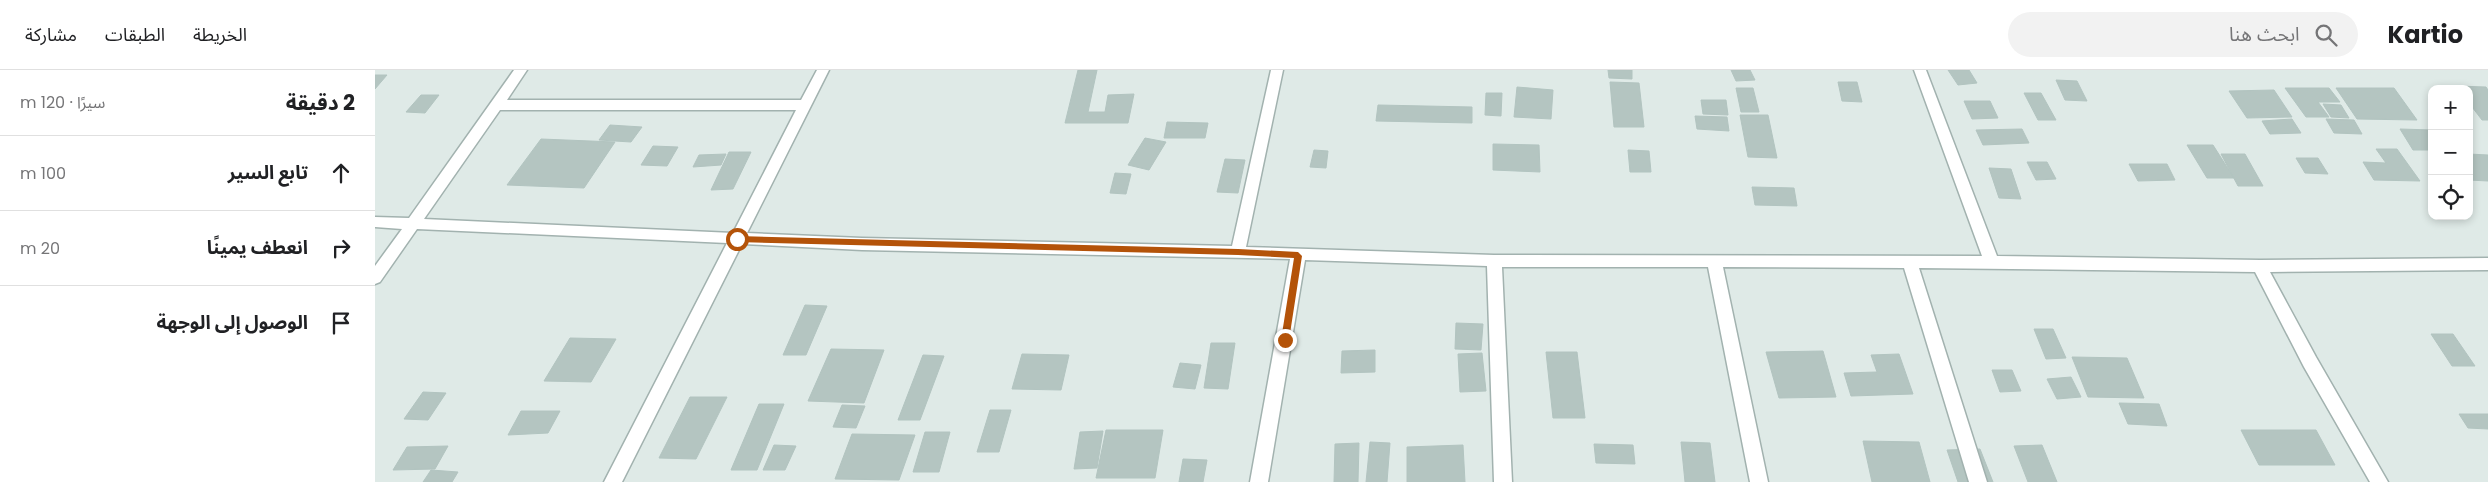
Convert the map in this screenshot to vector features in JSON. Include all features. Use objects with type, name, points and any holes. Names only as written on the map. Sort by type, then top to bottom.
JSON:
[{"type":"street","points":[[375,278],[411,224],[521,70]]},
{"type":"street","points":[[613,482],[823,70]]},
{"type":"street","points":[[1238,252],[1277,70]]},
{"type":"street","points":[[1920,70],[1992,262]]},
{"type":"street","points":[[495,105],[805,105]]},
{"type":"street","points":[[375,222],[737,239],[1238,252],[1298,256],[1494,261],[1992,262],[2260,266],[2488,264]]},
{"type":"street","points":[[1259,482],[1298,256]]},
{"type":"street","points":[[1494,261],[1503,482]]},
{"type":"street","points":[[1714,261],[1759,482]]},
{"type":"street","points":[[1909,262],[1978,482]]},
{"type":"street","points":[[2260,266],[2310,362],[2379,482]]},
{"type":"building","points":[[1078,70],[1097,70],[1088,112],[1105,112],[1108,95],[1134,94],[1128,123],[1065,123]]},
{"type":"building","points":[[1608,70],[1632,70],[1632,79],[1609,78]]},
{"type":"building","points":[[1731,70],[1750,70],[1755,80],[1736,81]]},
{"type":"building","points":[[1948,70],[1969,70],[1977,83],[1958,85]]},
{"type":"building","points":[[375,75],[387,75],[375,89]]},
{"type":"building","points":[[2056,80],[2077,81],[2087,101],[2065,100]]},
{"type":"building","points":[[1610,82],[1639,83],[1644,127],[1614,127]]},
{"type":"building","points":[[1838,82],[1857,82],[1862,102],[1842,101]]},
{"type":"building","points":[[1517,87],[1553,90],[1551,119],[1514,117]]},
{"type":"building","points":[[2473,87],[2486,87],[2488,90],[2488,120],[2482,120],[2473,108]]},
{"type":"building","points":[[1736,88],[1753,88],[1759,112],[1741,112]]},
{"type":"building","points":[[2285,88],[2329,88],[2340,102],[2318,102],[2329,117],[2306,117]]},
{"type":"building","points":[[2336,88],[2394,88],[2417,120],[2357,119]]},
{"type":"building","points":[[2274,90],[2292,117],[2247,118],[2229,91]]},
{"type":"building","points":[[1486,93],[1502,93],[1501,116],[1485,115]]},
{"type":"building","points":[[2024,93],[2041,93],[2056,120],[2038,120]]},
{"type":"building","points":[[421,95],[439,95],[425,113],[406,112]]},
{"type":"building","points":[[1701,100],[1726,100],[1728,115],[1703,114]]},
{"type":"building","points":[[1964,101],[1990,101],[1998,118],[1972,119]]},
{"type":"building","points":[[2323,104],[2341,105],[2349,118],[2331,117]]},
{"type":"building","points":[[1378,105],[1472,107],[1472,123],[1376,121]]},
{"type":"building","points":[[1740,115],[1768,115],[1777,158],[1748,157]]},
{"type":"building","points":[[1695,116],[1727,117],[1729,131],[1697,129]]},
{"type":"building","points":[[2292,119],[2301,133],[2270,134],[2262,121]]},
{"type":"building","points":[[2326,119],[2354,120],[2362,134],[2334,133]]},
{"type":"building","points":[[1167,122],[1208,123],[1205,138],[1164,138]]},
{"type":"building","points":[[610,125],[642,127],[631,142],[599,140]]},
{"type":"building","points":[[2022,129],[2029,143],[1983,145],[1976,130]]},
{"type":"building","points":[[2400,129],[2428,130],[2428,150],[2413,150]]},
{"type":"building","points":[[1145,138],[1166,142],[1149,170],[1128,165]]},
{"type":"building","points":[[541,139],[615,142],[584,188],[507,185]]},
{"type":"building","points":[[1493,144],[1539,145],[1540,172],[1493,170]]},
{"type":"building","points":[[2187,145],[2213,145],[2234,178],[2207,178]]},
{"type":"building","points":[[653,146],[678,147],[667,166],[641,165]]},
{"type":"building","points":[[2376,149],[2397,149],[2420,181],[2374,180],[2363,162],[2386,163]]},
{"type":"building","points":[[1314,150],[1328,151],[1326,168],[1310,167]]},
{"type":"building","points":[[1628,150],[1649,151],[1651,172],[1630,172]]},
{"type":"building","points":[[729,152],[751,152],[733,189],[711,190]]},
{"type":"building","points":[[726,154],[721,165],[693,167],[699,155]]},
{"type":"building","points":[[2221,154],[2245,154],[2263,186],[2238,186]]},
{"type":"building","points":[[2473,154],[2488,155],[2488,181],[2473,180]]},
{"type":"building","points":[[2296,158],[2318,158],[2328,174],[2305,173]]},
{"type":"building","points":[[1225,159],[1245,160],[1238,193],[1217,192]]},
{"type":"building","points":[[2027,162],[2047,162],[2056,179],[2036,180]]},
{"type":"building","points":[[2129,164],[2167,164],[2175,180],[2138,181]]},
{"type":"building","points":[[1989,168],[2011,169],[2021,199],[1999,198]]},
{"type":"building","points":[[1115,173],[1131,174],[1126,194],[1110,193]]},
{"type":"building","points":[[1752,187],[1794,188],[1797,206],[1755,205]]},
{"type":"building","points":[[805,305],[827,306],[806,355],[783,355]]},
{"type":"building","points":[[1456,323],[1483,324],[1481,350],[1455,349]]},
{"type":"building","points":[[2034,329],[2053,329],[2066,358],[2046,359]]},
{"type":"building","points":[[2431,334],[2453,334],[2475,366],[2452,366]]},
{"type":"building","points":[[570,338],[616,339],[591,382],[544,381]]},
{"type":"building","points":[[1211,343],[1235,343],[1228,389],[1204,388]]},
{"type":"building","points":[[831,349],[884,350],[864,403],[808,401]]},
{"type":"building","points":[[1375,350],[1375,372],[1341,373],[1342,351]]},
{"type":"building","points":[[1823,351],[1836,397],[1779,398],[1766,352]]},
{"type":"building","points":[[1546,352],[1577,352],[1585,418],[1553,418]]},
{"type":"building","points":[[1482,353],[1486,391],[1460,392],[1458,354]]},
{"type":"building","points":[[1022,354],[1069,355],[1061,390],[1012,389]]},
{"type":"building","points":[[1899,354],[1913,394],[1851,396],[1844,373],[1877,372],[1871,355]]},
{"type":"building","points":[[923,355],[944,356],[920,420],[898,420]]},
{"type":"building","points":[[2072,357],[2127,358],[2144,398],[2088,397]]},
{"type":"building","points":[[1180,363],[1201,365],[1195,389],[1173,387]]},
{"type":"building","points":[[1992,370],[2012,370],[2021,391],[2000,392]]},
{"type":"building","points":[[2071,377],[2081,397],[2057,399],[2047,379]]},
{"type":"building","points":[[423,392],[446,393],[428,420],[404,419]]},
{"type":"building","points":[[690,397],[727,397],[696,459],[659,458]]},
{"type":"building","points":[[2119,403],[2159,404],[2167,426],[2128,424]]},
{"type":"building","points":[[759,404],[784,404],[757,470],[731,470]]},
{"type":"building","points":[[842,405],[865,406],[856,428],[833,427]]},
{"type":"building","points":[[990,410],[1011,410],[999,452],[977,452]]},
{"type":"building","points":[[521,411],[560,411],[548,433],[508,435]]},
{"type":"building","points":[[2459,414],[2488,414],[2488,429],[2468,428]]},
{"type":"building","points":[[1106,430],[1163,430],[1155,478],[1096,478]]},
{"type":"building","points":[[2241,430],[2316,430],[2335,465],[2259,465]]},
{"type":"building","points":[[1103,431],[1097,468],[1074,469],[1080,432]]},
{"type":"building","points":[[925,432],[950,432],[939,472],[913,472]]},
{"type":"building","points":[[852,434],[915,435],[899,480],[835,479]]},
{"type":"building","points":[[1863,441],[1919,442],[1930,482],[1872,482]]},
{"type":"building","points":[[1370,442],[1390,443],[1387,482],[1366,482]]},
{"type":"building","points":[[1681,442],[1710,443],[1715,482],[1685,482]]},
{"type":"building","points":[[1359,443],[1358,482],[1334,482],[1335,444]]},
{"type":"building","points":[[1594,444],[1633,445],[1635,464],[1596,463]]},
{"type":"building","points":[[774,445],[796,446],[785,470],[763,470]]},
{"type":"building","points":[[1463,445],[1465,482],[1407,482],[1407,447]]},
{"type":"building","points":[[2042,445],[2057,482],[2028,482],[2014,446]]},
{"type":"building","points":[[448,446],[435,469],[393,470],[407,447]]},
{"type":"building","points":[[1980,449],[1993,482],[1958,482],[1947,450]]},
{"type":"building","points":[[1183,459],[1207,460],[1203,482],[1179,482]]},
{"type":"building","points":[[431,470],[458,472],[452,482],[423,482]]},
{"type":"route","points":[[737,239],[862,244],[1238,252],[1298,256],[1285,340]]}]
